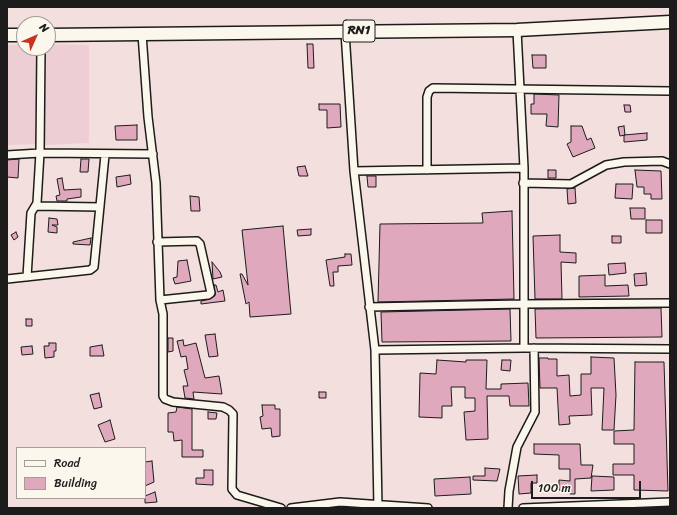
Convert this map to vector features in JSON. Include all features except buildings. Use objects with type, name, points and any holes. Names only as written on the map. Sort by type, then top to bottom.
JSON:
[{"type":"highway","name":"RN1","points":[[56,35],[344,32],[389,30],[517,30],[670,22]]},
{"type":"street","points":[[517,30],[524,168],[524,348]]},
{"type":"street","points":[[344,32],[354,171],[375,350],[378,507]]},
{"type":"street","points":[[142,34],[148,118],[156,183],[160,300],[163,314],[163,396],[165,399],[172,402],[224,407],[229,410],[233,414],[232,489],[237,495],[281,508]]},
{"type":"street","points":[[27,277],[31,213],[36,206],[40,153],[41,56]]},
{"type":"street","points":[[427,170],[429,91],[433,88],[519,87],[670,90]]},
{"type":"street","points":[[7,155],[40,153],[105,155],[153,154]]},
{"type":"street","points":[[7,279],[90,270],[94,267],[105,155]]},
{"type":"street","points":[[523,184],[571,184],[606,165],[624,162],[662,161],[670,164]]},
{"type":"street","points":[[354,171],[524,168]]},
{"type":"street","points":[[36,206],[100,208]]},
{"type":"street","points":[[157,242],[196,240],[199,242],[211,294],[160,300]]},
{"type":"street","points":[[369,307],[670,303]]},
{"type":"street","points":[[375,350],[524,348],[670,349]]},
{"type":"street","points":[[508,508],[517,447],[535,412],[534,348]]},
{"type":"street","points":[[291,508],[340,502],[378,507],[428,508]]},
{"type":"street","points":[[523,508],[609,506],[670,502]]},
{"type":"shaded area","points":[[56,44],[89,45],[89,143],[45,145],[45,56],[56,56]]},
{"type":"shaded area","points":[[7,45],[16,45],[16,56],[37,56],[37,144],[7,145]]}]
